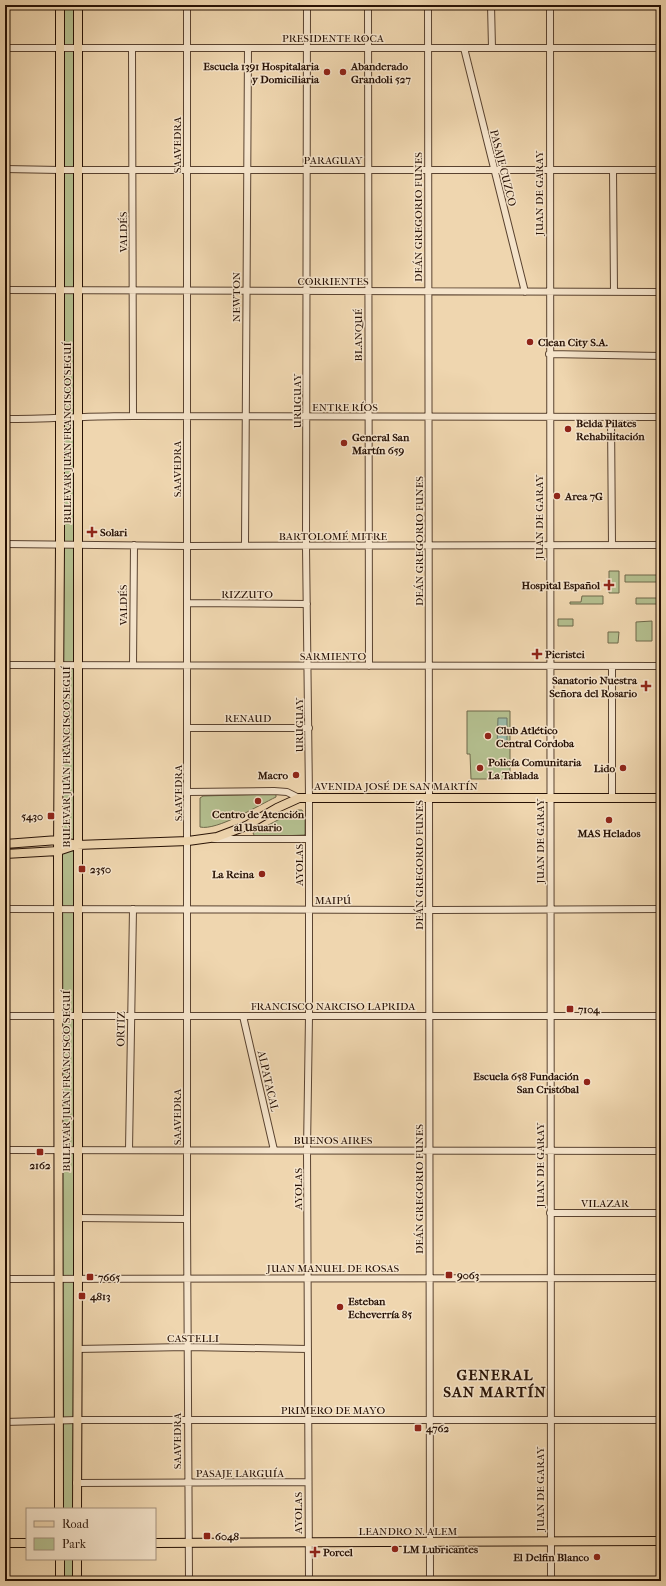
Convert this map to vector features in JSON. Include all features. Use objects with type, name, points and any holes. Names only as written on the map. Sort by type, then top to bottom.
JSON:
[{"type":"main road","name":"BULEVAR JUAN FRANCISCO SEGUÍ","points":[[60,5],[60,544],[58,840],[58,1278],[60,1508]]},
{"type":"main road","name":"BULEVAR JUAN FRANCISCO SEGUÍ","points":[[77,1508],[78,5]]},
{"type":"main road","name":"AVENIDA JOSÉ DE SAN MARTÍN","points":[[5,854],[58,851],[77,845],[188,841],[204,839],[232,832],[277,808],[300,798],[309,797],[661,798]]},
{"type":"main road","name":"AVENIDA JOSÉ DE SAN MARTÍN","points":[[5,844],[58,840],[77,845]]},
{"type":"main road","name":"LEANDRO N. ALEM","points":[[156,1543],[661,1541]]},
{"type":"main road","points":[[5,1543],[26,1543]]},
{"type":"main road","points":[[60,1560],[60,1581]]},
{"type":"main road","points":[[77,1560],[77,1581]]},
{"type":"street","name":"SAAVEDRA","points":[[187,5],[187,1543],[189,1581]]},
{"type":"street","name":"URUGUAY","points":[[307,5],[306,546],[309,797]]},
{"type":"street","name":"BLANQUÉ","points":[[368,5],[369,666]]},
{"type":"street","name":"DEÁN GREGORIO FUNES","points":[[428,5],[428,1016],[430,1581]]},
{"type":"street","points":[[492,5],[492,48]]},
{"type":"street","name":"JUAN DE GARAY","points":[[550,5],[549,545],[551,1581]]},
{"type":"street","name":"PRESIDENTE ROCA","points":[[5,48],[661,48]]},
{"type":"street","name":"VALDÉS","points":[[132,48],[133,416]]},
{"type":"street","name":"NEWTON","points":[[245,546],[248,48]]},
{"type":"street","name":"PASAJE CUZCO","points":[[464,48],[524,292]]},
{"type":"street","name":"PARAGUAY","points":[[5,169],[661,170]]},
{"type":"street","points":[[613,170],[614,292]]},
{"type":"street","name":"CORRIENTES","points":[[5,290],[661,292]]},
{"type":"street","points":[[549,354],[661,356]]},
{"type":"street","name":"ENTRE RÍOS","points":[[5,419],[59,419],[78,417],[133,416],[661,417]]},
{"type":"street","points":[[611,417],[612,545]]},
{"type":"street","name":"BARTOLOMÉ MITRE","points":[[5,544],[188,546],[661,545]]},
{"type":"street","name":"VALDÉS","points":[[133,665],[134,545]]},
{"type":"street","name":"RIZZUTO","points":[[188,603],[307,604]]},
{"type":"street","name":"SARMIENTO","points":[[5,665],[661,666]]},
{"type":"street","points":[[612,666],[612,797]]},
{"type":"street","name":"RENAUD","points":[[188,728],[309,728]]},
{"type":"street","name":"AVENIDA JOSÉ DE SAN MARTÍN","points":[[188,792],[274,791],[287,792],[300,798]]},
{"type":"street","name":"AYOLAS","points":[[309,797],[309,1016],[307,1150],[309,1581]]},
{"type":"street","name":"AVENIDA JOSÉ DE SAN MARTÍN","points":[[204,839],[310,839]]},
{"type":"street","name":"MAIPÚ","points":[[5,909],[661,909]]},
{"type":"street","name":"ORTIZ","points":[[129,1150],[133,909]]},
{"type":"street","name":"FRANCISCO NARCISO LAPRIDA","points":[[5,1016],[661,1016]]},
{"type":"street","name":"ALPATACAL","points":[[243,1016],[274,1150]]},
{"type":"street","name":"BUENOS AIRES","points":[[5,1150],[661,1151]]},
{"type":"street","name":"VILAZAR","points":[[550,1213],[661,1213]]},
{"type":"street","points":[[77,1218],[187,1219]]},
{"type":"street","name":"JUAN MANUEL DE ROSAS","points":[[5,1279],[661,1278]]},
{"type":"street","name":"CASTELLI","points":[[77,1349],[187,1347],[308,1349]]},
{"type":"street","name":"PRIMERO DE MAYO","points":[[5,1422],[77,1420],[661,1420]]},
{"type":"street","name":"PASAJE LARGUÍA","points":[[76,1483],[308,1482]]},
{"type":"green space","points":[[60,5],[78,5],[77,1508],[59,1508]]},
{"type":"green space","points":[[609,571],[619,571],[619,593],[609,593]]},
{"type":"green space","points":[[625,575],[661,575],[661,582],[625,582]]},
{"type":"green space","points":[[582,596],[603,596],[603,604],[570,604],[570,602],[581,602]]},
{"type":"green space","points":[[636,598],[661,598],[661,604],[636,604]]},
{"type":"green space","points":[[558,619],[573,619],[573,626],[558,626]]},
{"type":"green space","points":[[652,621],[652,641],[636,641],[636,622]]},
{"type":"green space","points":[[608,632],[619,632],[618,643],[608,643]]},
{"type":"green space","name":"Club Atlético Central Cordoba","points":[[467,711],[510,711],[510,779],[471,779],[470,754],[467,754]]},
{"type":"green space","points":[[274,794],[276,797],[227,821],[217,825],[200,827],[200,798],[203,796]]},
{"type":"green space","points":[[297,810],[302,810],[305,816],[304,835],[256,837],[254,835],[253,833]]},
{"type":"green space","points":[[60,1560],[77,1560],[77,1581],[60,1581]]},
{"type":"shaded area","points":[[498,718],[507,718],[507,748],[497,747]]},
{"type":"place","name":"Escuela 1391 Hospitalaria y Domiciliaria","points":[[327,72]]},
{"type":"place","name":"Abanderado Grandoli 527","points":[[343,72]]},
{"type":"place","name":"Clean City S.A.","points":[[530,342]]},
{"type":"place","name":"Belda Pilates Rehabilitación","points":[[568,429]]},
{"type":"place","name":"General San Martín 659","points":[[344,443]]},
{"type":"place","name":"Area 7G","points":[[557,496]]},
{"type":"place","name":"Solari","points":[[92,532]]},
{"type":"place","name":"Hospital Español","points":[[609,585]]},
{"type":"place","name":"Pieristei","points":[[537,654]]},
{"type":"place","name":"Sanatorio Nuestra Señora del Rosario","points":[[646,686]]},
{"type":"place","name":"Club Atlético Central Cordoba","points":[[488,736]]},
{"type":"place","name":"Policía Comunitaria La Tablada","points":[[480,768]]},
{"type":"place","name":"Lido","points":[[623,768]]},
{"type":"place","name":"Macro","points":[[296,775]]},
{"type":"place","name":"Centro de Atención al Usuario","points":[[258,801]]},
{"type":"place","name":"5430","points":[[51,816]]},
{"type":"place","name":"MAS Helados","points":[[609,820]]},
{"type":"place","name":"2350","points":[[82,869]]},
{"type":"place","name":"La Reina","points":[[262,874]]},
{"type":"place","name":"7104","points":[[570,1009]]},
{"type":"place","name":"Escuela 658 Fundación San Cristóbal","points":[[587,1082]]},
{"type":"place","name":"2162","points":[[40,1152]]},
{"type":"place","name":"9063","points":[[449,1275]]},
{"type":"place","name":"7665","points":[[90,1277]]},
{"type":"place","name":"4813","points":[[82,1296]]},
{"type":"place","name":"Esteban Echeverría 85","points":[[340,1307]]},
{"type":"place","name":"4762","points":[[418,1428]]},
{"type":"place","name":"6048","points":[[207,1536]]},
{"type":"place","name":"LM Lubricantes","points":[[395,1549]]},
{"type":"place","name":"Porcel","points":[[315,1552]]},
{"type":"place","name":"El Delfin Blanco","points":[[597,1557]]},
{"type":"district","name":"GENERAL SAN MARTÍN","points":[[495,1384]]}]
